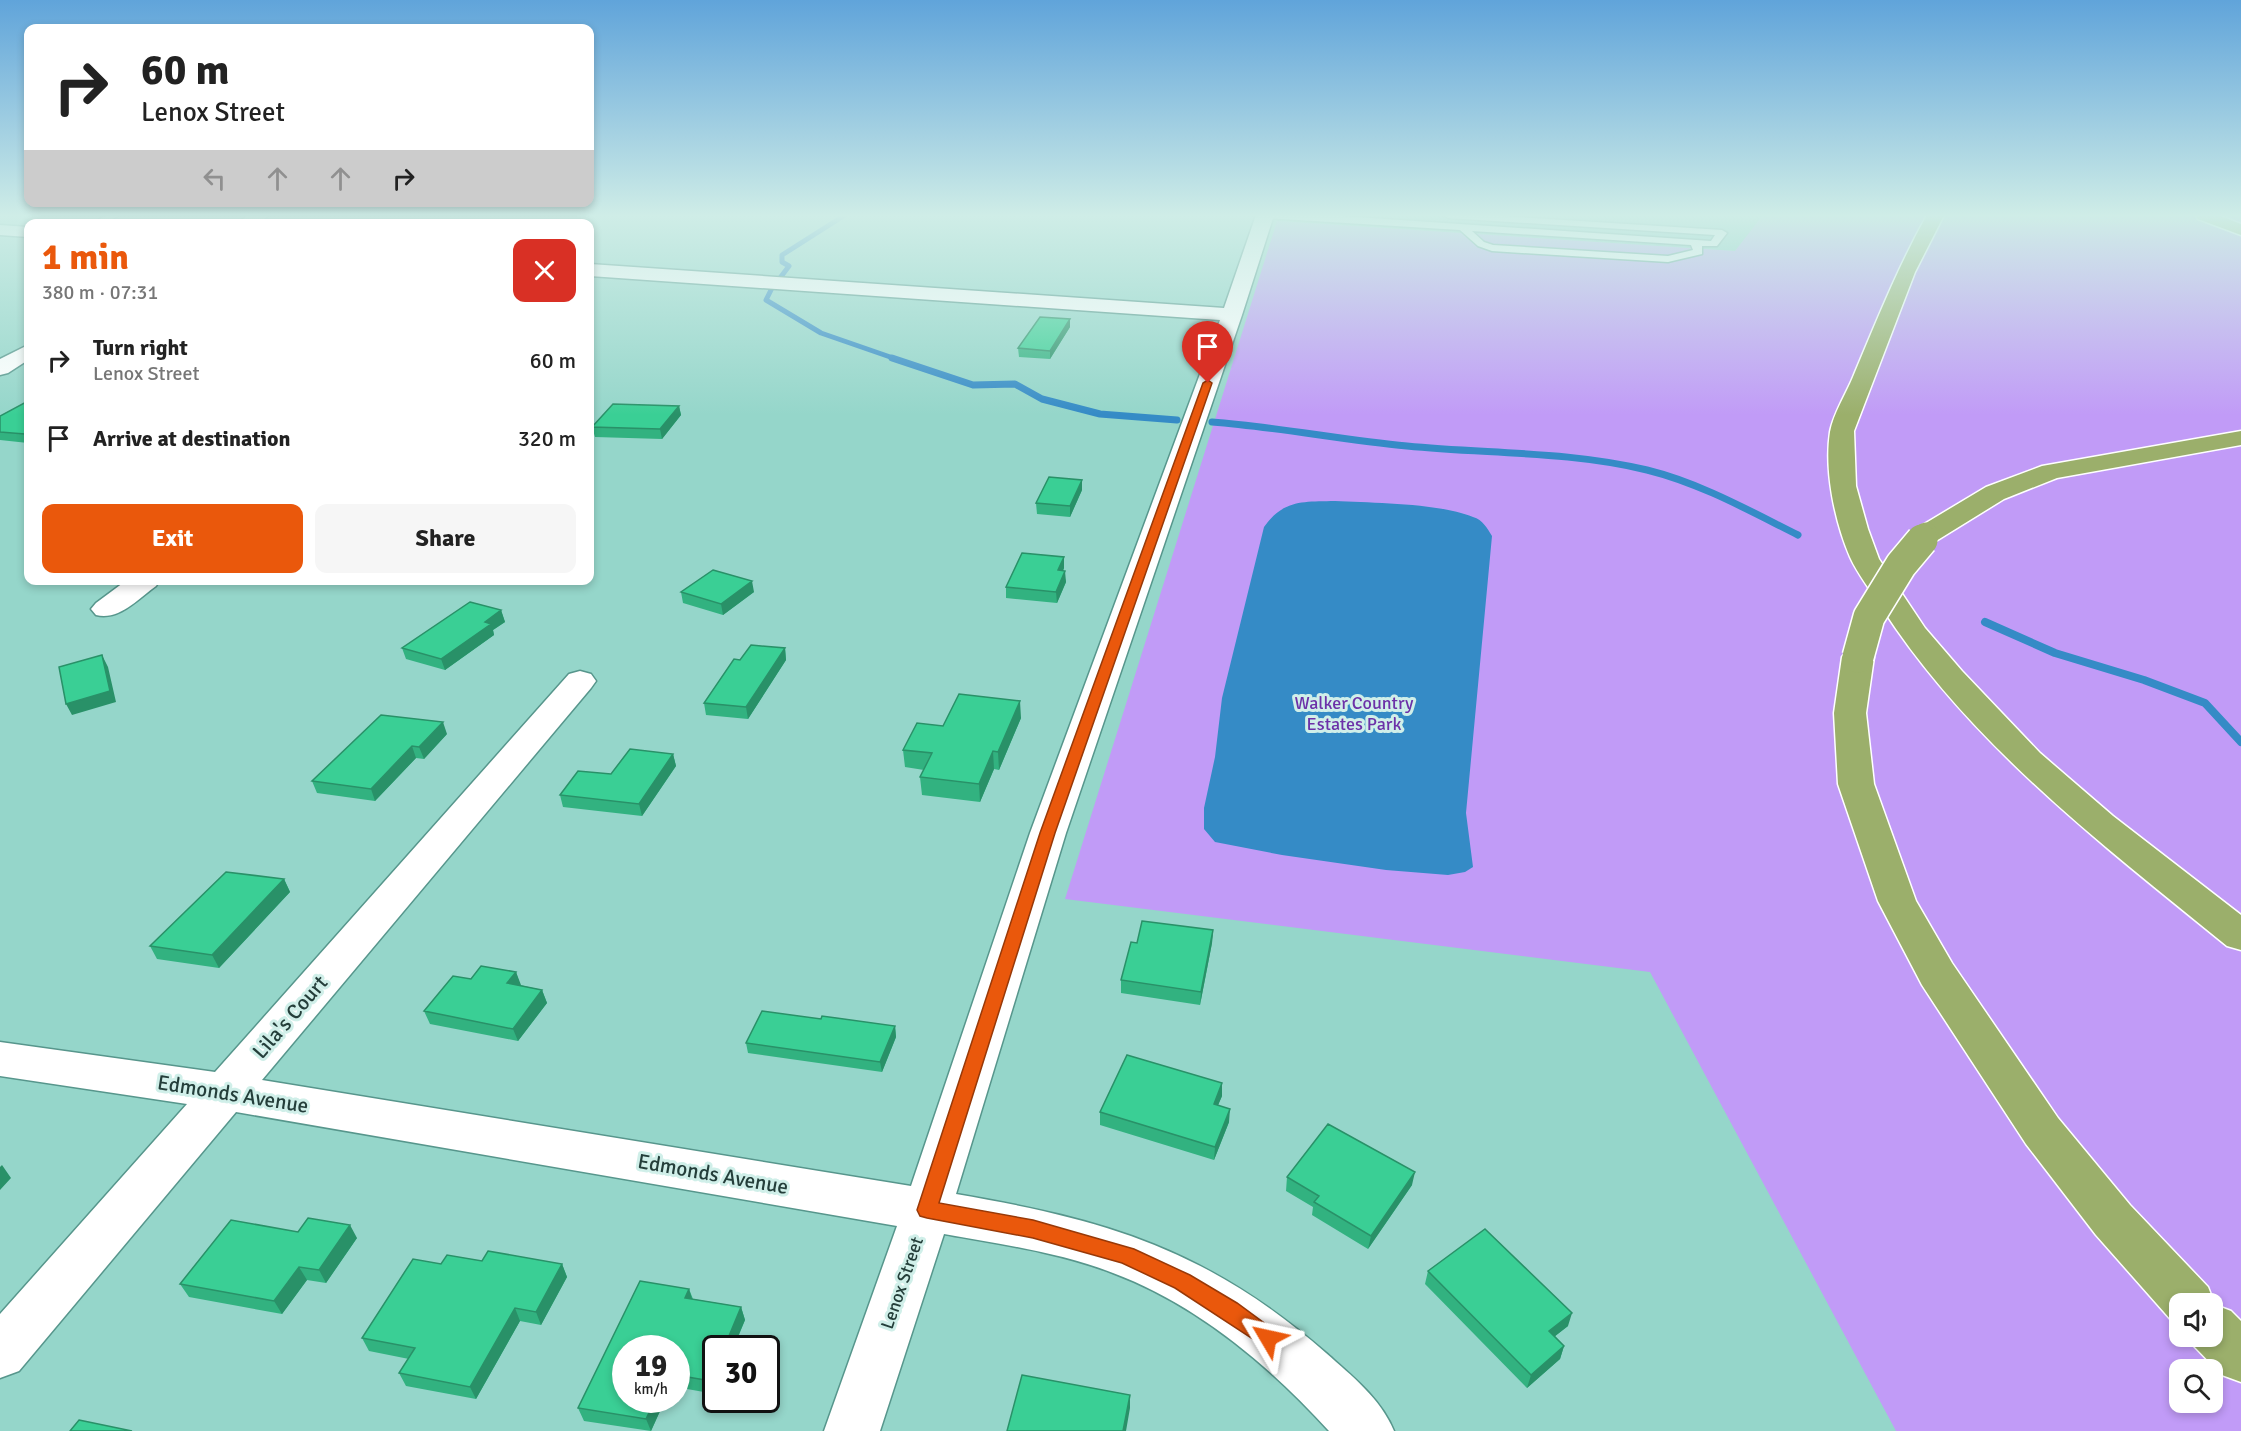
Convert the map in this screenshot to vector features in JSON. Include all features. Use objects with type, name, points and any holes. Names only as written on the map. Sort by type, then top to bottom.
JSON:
[{"type":"highway","points":[[1902,282],[1842,431],[1843,486],[1854,529],[1865,559],[1914,634],[1951,678],[2028,760],[2100,824],[2241,936]]},
{"type":"highway","points":[[2180,1293],[2113,1220],[2042,1131],[1984,1049],[1937,974],[1897,901],[1856,784],[1850,713],[1858,657],[1869,617],[1901,565],[1926,535],[1995,493],[2051,471],[2241,438]]},
{"type":"highway","points":[[2223,1339],[2241,1357]]},
{"type":"street","points":[[748,282],[1232,315]]},
{"type":"street","name":"Lenox Street","points":[[852,1431],[927,1210],[1048,833],[1243,282]]},
{"type":"street","points":[[0,368],[24,353]]},
{"type":"street","points":[[106,609],[139,585]]},
{"type":"street","name":"Lila's Court","points":[[0,1353],[580,681]]},
{"type":"street","name":"Edmonds Avenue","points":[[0,1059],[226,1092],[927,1210],[1033,1229],[1078,1240],[1126,1255],[1182,1282],[1229,1310],[1287,1353],[1332,1394],[1366,1431]]},
{"type":"green space","name":"Walker Country Estates Park","points":[[1258,282],[2241,282],[2241,1431],[1896,1431],[1650,972],[1065,899]]},
{"type":"water","points":[[1335,501],[1406,504],[1459,512],[1479,520],[1492,536],[1466,813],[1473,867],[1465,872],[1448,875],[1386,870],[1282,855],[1215,842],[1204,829],[1204,808],[1215,757],[1222,698],[1264,527],[1279,511],[1295,504]]},
{"type":"building","points":[[1040,317],[1070,319],[1050,351],[1018,348]]},
{"type":"building","points":[[24,403],[24,434],[0,432],[0,416]]},
{"type":"building","points":[[613,404],[679,406],[660,429],[594,427]]},
{"type":"building","points":[[1049,477],[1082,480],[1070,506],[1036,503]]},
{"type":"building","points":[[1022,553],[1064,557],[1058,570],[1065,571],[1056,592],[1006,587]]},
{"type":"building","points":[[713,570],[752,581],[721,604],[681,592]]},
{"type":"building","points":[[470,602],[501,610],[485,622],[491,624],[441,659],[402,648]]},
{"type":"building","points":[[751,645],[785,648],[746,707],[704,703],[734,659],[740,660]]},
{"type":"building","points":[[102,655],[110,691],[66,704],[59,667]]},
{"type":"building","points":[[959,694],[1020,701],[998,752],[993,751],[979,784],[920,777],[932,753],[903,750],[917,723],[943,726]]},
{"type":"building","points":[[381,715],[443,722],[419,747],[412,746],[371,789],[312,781]]},
{"type":"building","points":[[630,749],[673,754],[639,804],[560,795],[578,771],[611,774]]},
{"type":"building","points":[[226,872],[284,879],[212,955],[150,946]]},
{"type":"building","points":[[1142,921],[1213,930],[1201,992],[1121,980],[1131,942],[1137,943]]},
{"type":"building","points":[[481,966],[516,972],[507,983],[542,990],[513,1029],[424,1011],[453,976],[471,979]]},
{"type":"building","points":[[762,1011],[895,1026],[880,1062],[746,1043]]},
{"type":"building","points":[[1127,1055],[1222,1083],[1214,1104],[1230,1109],[1215,1147],[1100,1112]]},
{"type":"building","points":[[1328,1124],[1415,1172],[1371,1236],[1314,1202],[1319,1196],[1287,1177]]},
{"type":"building","points":[[308,1218],[350,1225],[319,1270],[299,1267],[274,1301],[180,1284],[231,1220],[298,1232]]},
{"type":"building","points":[[1485,1229],[1572,1313],[1549,1331],[1564,1346],[1531,1375],[1428,1271]]},
{"type":"building","points":[[488,1251],[562,1264],[536,1312],[515,1308],[470,1387],[399,1373],[415,1348],[362,1338],[413,1259],[441,1264],[447,1255],[482,1261]]},
{"type":"building","points":[[640,1281],[689,1289],[685,1298],[741,1307],[729,1335],[702,1335],[702,1379],[690,1377],[690,1335],[614,1335]]},
{"type":"building","points":[[612,1338],[612,1413],[649,1413],[646,1419],[578,1408]]},
{"type":"building","points":[[1022,1375],[1130,1395],[1123,1431],[1007,1431]]},
{"type":"building","points":[[79,1420],[132,1431],[70,1431]]},
{"type":"waterway","points":[[772,288],[766,300],[821,333],[896,359]]},
{"type":"waterway","points":[[892,358],[973,385],[1015,384],[1042,399],[1100,414],[1177,420]]},
{"type":"waterway","points":[[1212,422],[1407,446],[1558,456],[1618,464],[1686,482],[1798,535]]},
{"type":"waterway","points":[[1985,622],[2055,653],[2144,680],[2205,703],[2241,742]]},
{"type":"route","points":[[1208,383],[1048,833],[927,1210],[1033,1229],[1126,1255],[1182,1282],[1229,1310],[1268,1338]]}]
